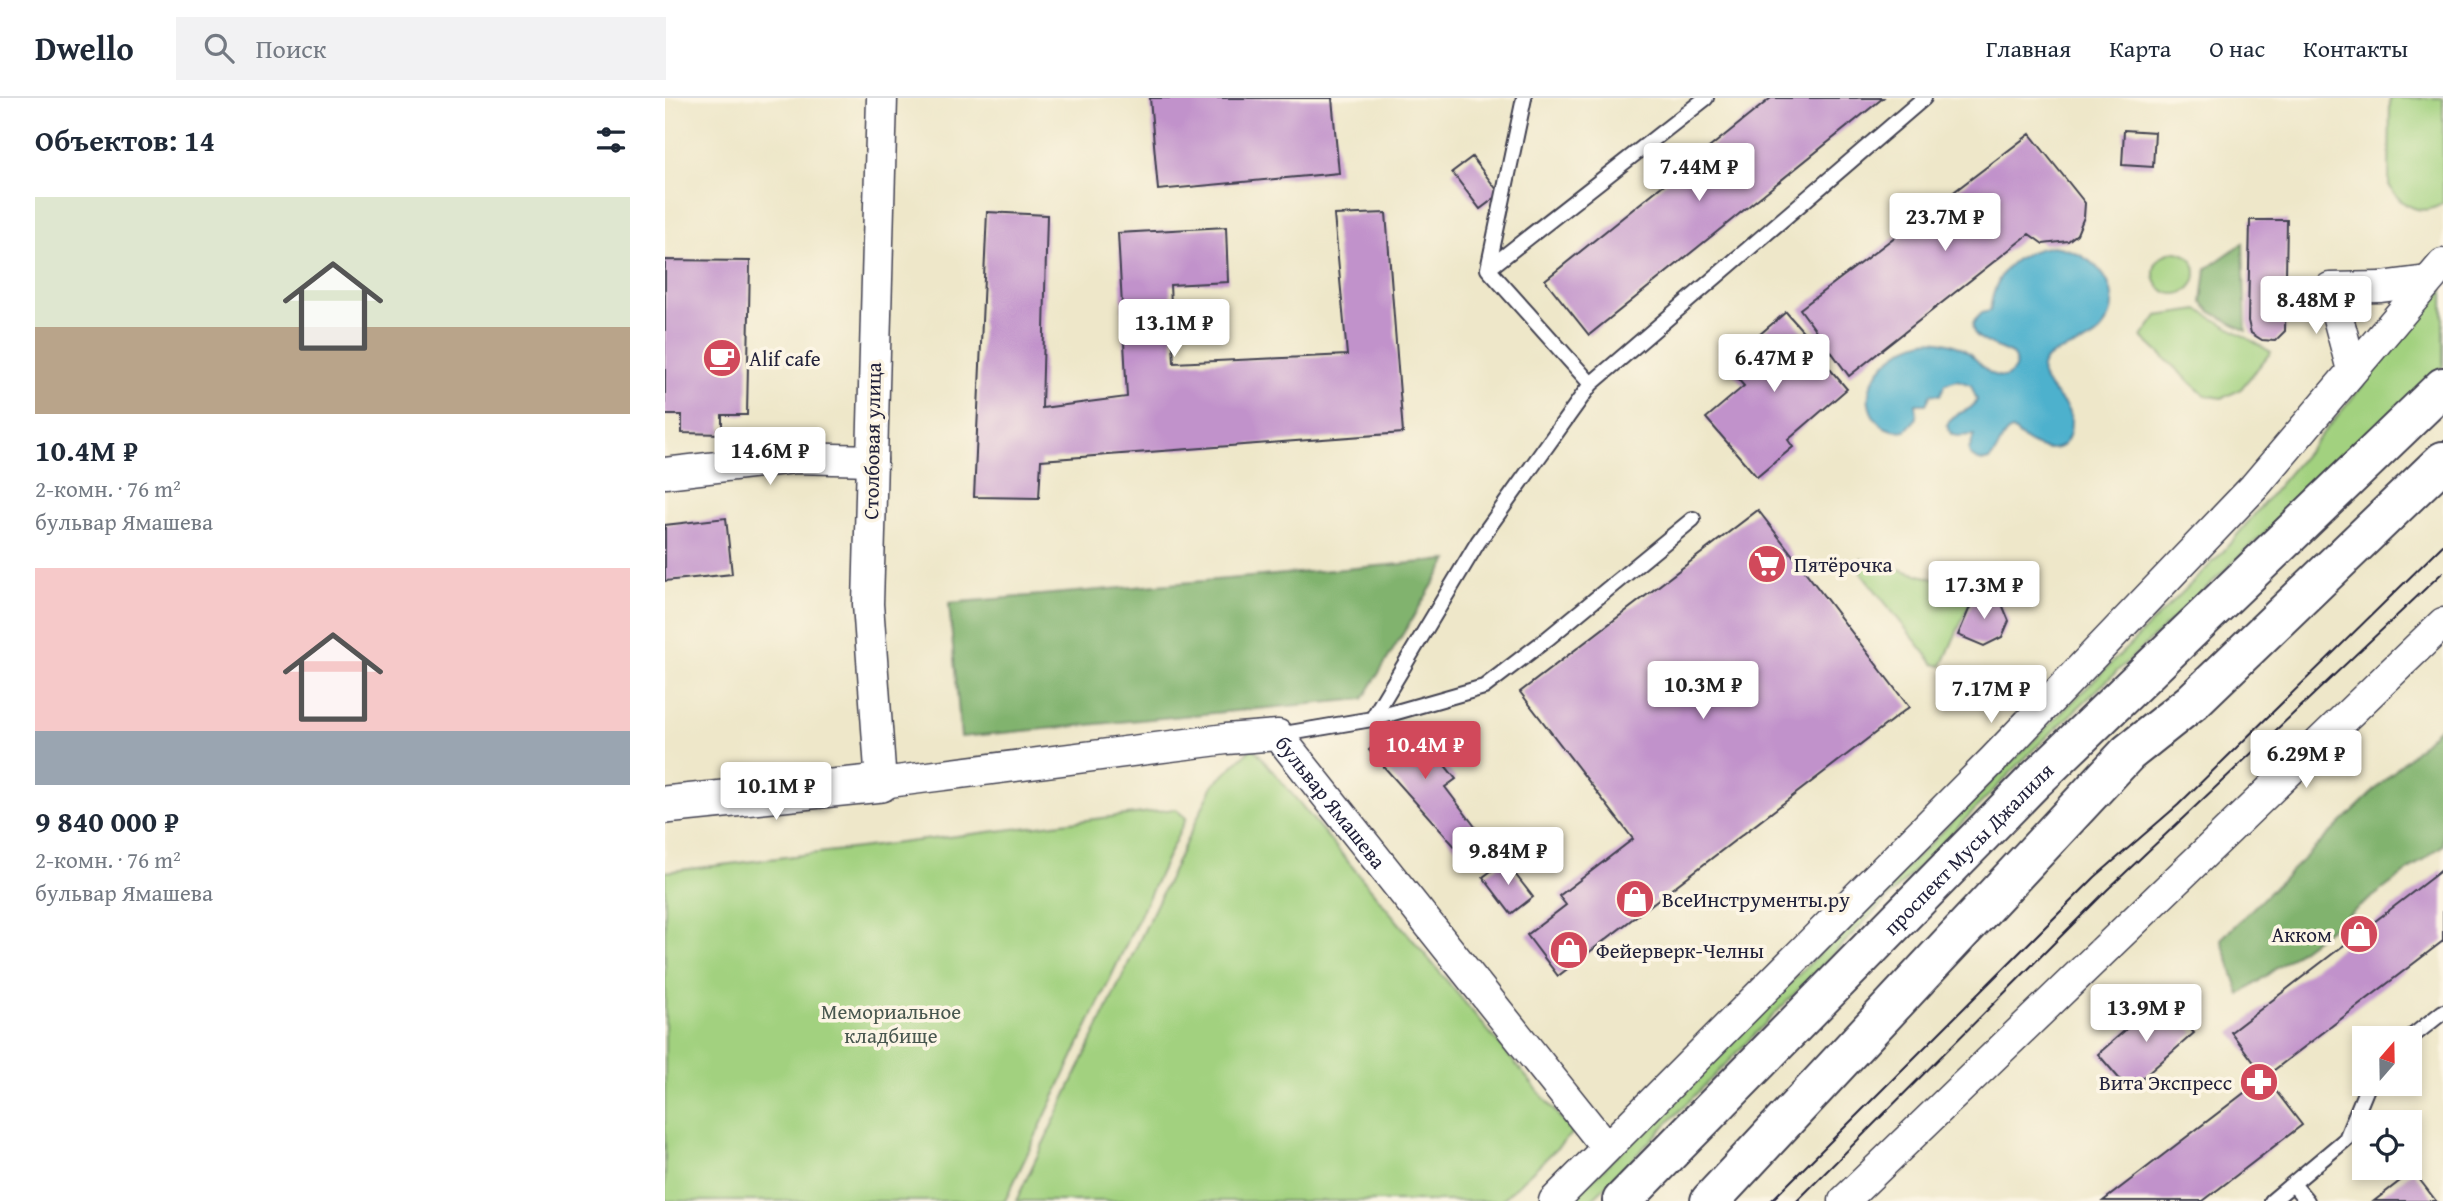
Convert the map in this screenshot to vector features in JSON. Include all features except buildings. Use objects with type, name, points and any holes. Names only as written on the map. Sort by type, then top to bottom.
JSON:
[{"type":"main road","name":"проспект Мусы Джалиля","points":[[1622,1201],[2034,781],[2443,387]]},
{"type":"main road","points":[[1710,1201],[2129,753],[2192,702],[2443,461]]},
{"type":"street","name":"Столбовая улица","points":[[881,783],[868,604],[882,98]]},
{"type":"street","points":[[2352,370],[2330,288],[2381,287],[2435,272]]},
{"type":"street","points":[[1554,1201],[2002,750],[2254,487],[2435,272]]},
{"type":"street","points":[[665,473],[795,458],[873,460]]},
{"type":"street","points":[[1845,1201],[2443,623]]},
{"type":"street","name":"бульвар Ямашева","points":[[881,783],[1226,739],[1278,735],[1607,1147]]},
{"type":"street","points":[[665,806],[881,783]]},
{"type":"lane","points":[[1488,269],[1524,98]]},
{"type":"lane","points":[[1488,269],[1706,98]]},
{"type":"lane","points":[[1372,719],[1478,542],[1591,384],[1924,98]]},
{"type":"lane","points":[[1488,269],[1591,384]]},
{"type":"lane","points":[[1278,735],[1372,719],[1484,687],[1693,519]]},
{"type":"lane","points":[[2422,1029],[2443,1012]]},
{"type":"lane","points":[[2272,1201],[2346,1139],[2364,1096]]},
{"type":"lane","points":[[2293,1184],[2307,1201]]},
{"type":"green space","points":[[2390,98],[2443,98],[2443,203],[2435,207],[2412,208],[2399,199],[2389,185]]},
{"type":"green space","points":[[2243,243],[2246,331],[2210,311],[2202,302],[2206,269]]},
{"type":"green space","points":[[2175,252],[2190,258],[2196,273],[2190,288],[2175,294],[2160,288],[2154,273],[2160,258]]},
{"type":"green space","points":[[2443,290],[2443,366],[2034,749],[1612,1180],[1590,1201],[1571,1201],[2222,553]]},
{"type":"green space","points":[[2199,310],[2271,352],[2240,390],[2222,398],[2204,395],[2142,337],[2157,316]]},
{"type":"green space","points":[[1861,559],[1975,590],[1942,666],[1934,664],[1856,566]]},
{"type":"green space","points":[[1448,560],[1363,699],[961,737],[949,603]]},
{"type":"green space","points":[[2443,724],[2443,845],[2240,995],[2221,939]]},
{"type":"green space","points":[[1253,747],[1573,1133],[1501,1201],[1016,1201],[1213,785]]},
{"type":"green space","name":"Мемориальное кладбище","points":[[1175,809],[1186,818],[1005,1201],[665,1201],[665,872]]},
{"type":"water","points":[[2052,246],[2082,256],[2095,265],[2111,289],[2112,303],[2109,318],[2099,333],[2086,342],[2054,354],[2043,364],[2043,378],[2070,414],[2069,436],[2064,444],[2057,448],[2039,447],[2013,430],[2007,433],[1987,461],[1970,455],[1974,435],[1956,436],[1951,434],[1947,425],[1953,417],[1971,408],[1977,400],[1971,385],[1957,380],[1945,384],[1940,395],[1931,394],[1926,404],[1916,404],[1917,418],[1906,430],[1896,430],[1881,424],[1871,411],[1871,385],[1886,363],[1900,351],[1916,343],[1936,340],[1949,343],[1965,351],[1993,375],[2005,377],[2012,372],[2016,365],[2013,355],[1976,335],[1974,322],[1981,313],[1990,311],[1996,285],[2008,266],[2038,249]]},
{"type":"tram line","points":[[1771,1201],[2095,877],[2178,805],[2443,545]]},
{"type":"tram line","points":[[1797,1201],[2107,890],[2443,572]]},
{"type":"place","name":"Alif cafe","points":[[722,358]]},
{"type":"place","name":"Пятёрочка","points":[[1767,564]]},
{"type":"place","name":"ВсеИнструменты.ру","points":[[1635,899]]},
{"type":"place","name":"Акком","points":[[2359,934]]},
{"type":"place","name":"Фейерверк-Челны","points":[[1569,950]]},
{"type":"place","name":"Вита Экспресс","points":[[2259,1082]]}]
